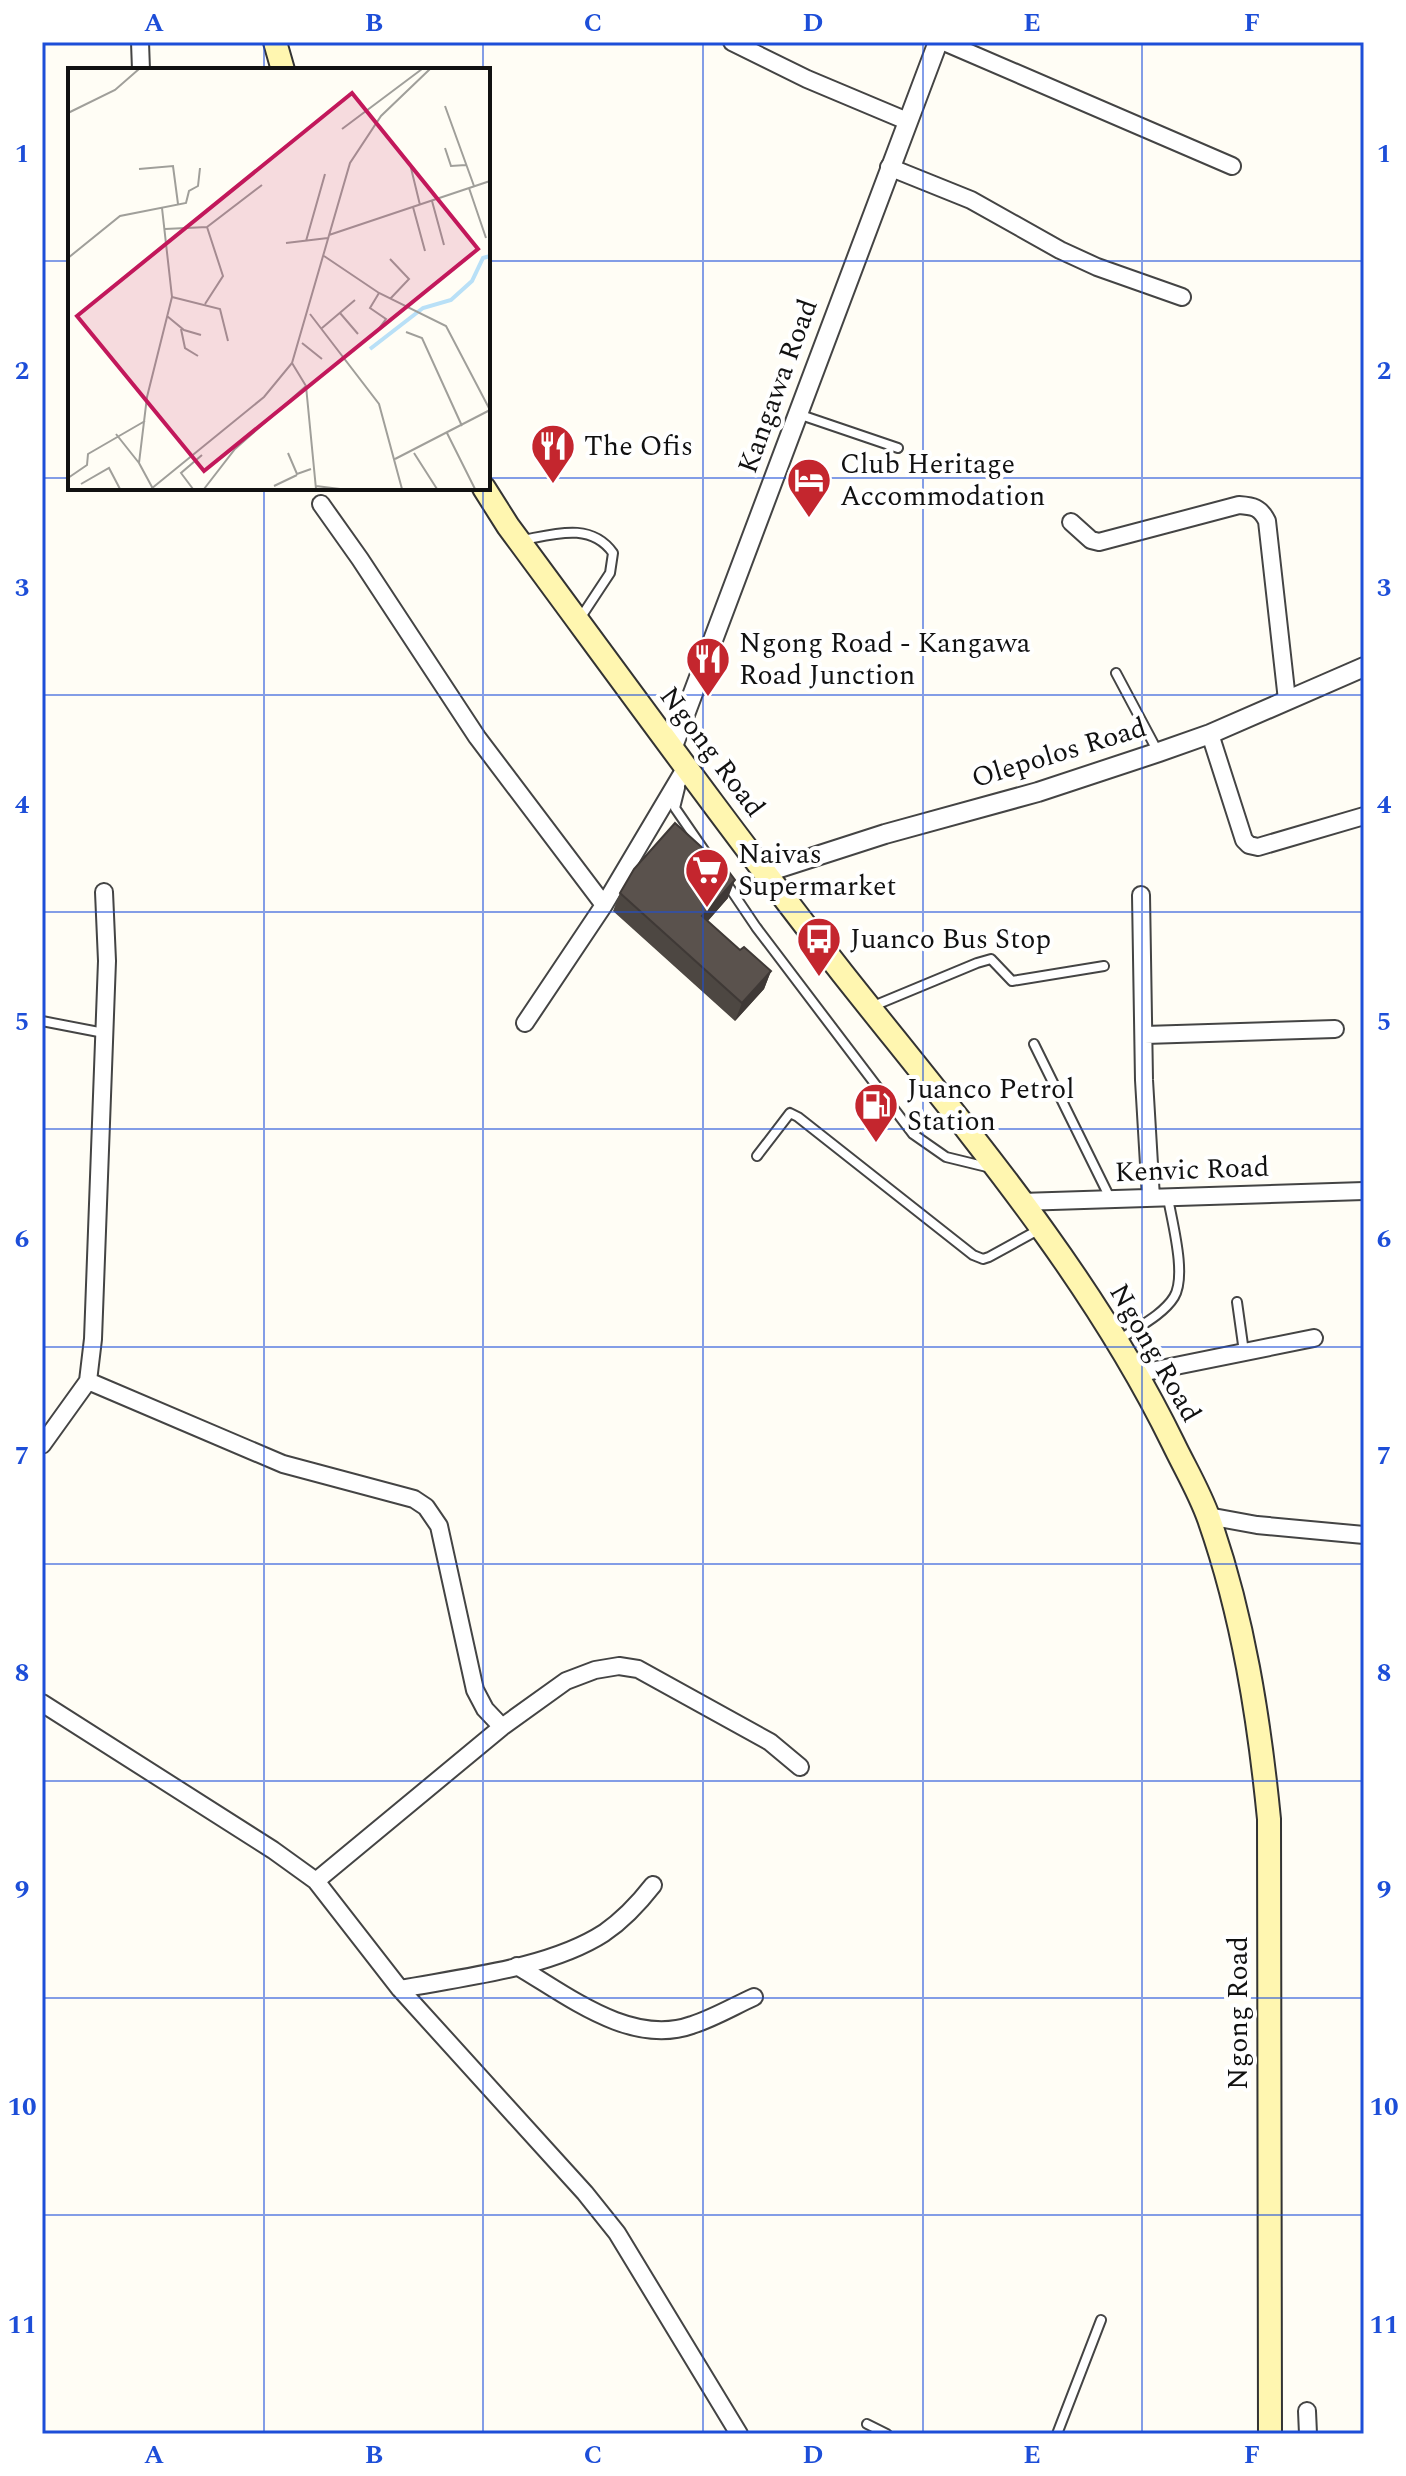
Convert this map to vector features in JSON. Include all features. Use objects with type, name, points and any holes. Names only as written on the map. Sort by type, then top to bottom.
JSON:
[{"type":"main road","points":[[275,42],[282,68]]},
{"type":"main road","name":"Ngong Road","points":[[485,490],[519,541],[764,873],[1040,1228],[1136,1374],[1208,1516],[1237,1614],[1262,1753],[1269,1819],[1270,2434]]},
{"type":"street","points":[[140,42],[141,68]]},
{"type":"street","points":[[732,42],[807,79],[907,121]]},
{"type":"street","points":[[941,42],[1232,166]]},
{"type":"street","name":"Kangawa Road","points":[[679,758],[797,414],[889,167],[941,42]]},
{"type":"street","points":[[889,167],[971,200],[1097,267],[1182,297]]},
{"type":"street","points":[[321,504],[477,737],[604,905]]},
{"type":"street","points":[[1071,522],[1091,540],[1099,542],[1239,505],[1253,506],[1262,511],[1267,521],[1287,700]]},
{"type":"street","name":"Olepolos Road","points":[[764,873],[885,834],[1038,792],[1159,752],[1210,734],[1364,667]]},
{"type":"street","points":[[1210,734],[1244,840],[1249,845],[1258,847],[1364,816]]},
{"type":"street","points":[[525,1023],[604,905],[679,758]]},
{"type":"street","points":[[42,1445],[88,1381],[93,1339],[107,961],[104,892]]},
{"type":"street","points":[[1141,895],[1144,1080],[1159,1197]]},
{"type":"street","points":[[1145,1035],[1335,1029]]},
{"type":"street","name":"Kenvic Road","points":[[1021,1202],[1364,1191]]},
{"type":"street","points":[[1136,1374],[1314,1338]]},
{"type":"street","points":[[88,1381],[283,1464],[400,1493],[426,1507],[439,1526],[475,1690],[485,1709],[502,1727]]},
{"type":"street","points":[[1208,1516],[1257,1525],[1364,1535]]},
{"type":"street","points":[[316,1881],[502,1727],[566,1681],[595,1670],[619,1666],[638,1669],[770,1742],[800,1767]]},
{"type":"street","points":[[42,1703],[273,1850],[316,1881],[400,1989],[585,2193],[617,2233],[739,2434]]},
{"type":"street","points":[[400,1989],[553,1958],[603,1933],[636,1907],[653,1885]]},
{"type":"street","points":[[517,1966],[588,2007],[626,2025],[654,2032],[691,2026],[754,1997]]},
{"type":"street","points":[[1307,2411],[1308,2434]]},
{"type":"lane","points":[[797,414],[898,448]]},
{"type":"lane","points":[[519,541],[567,532],[589,534],[604,540],[613,553],[610,573],[578,622]]},
{"type":"lane","points":[[1116,673],[1159,752]]},
{"type":"lane","points":[[679,758],[675,808],[716,868]]},
{"type":"lane","points":[[724,880],[913,1134],[946,1157],[995,1169]]},
{"type":"lane","points":[[870,1008],[991,959],[1012,981],[1104,966]]},
{"type":"lane","points":[[42,1021],[104,1033]]},
{"type":"lane","points":[[1034,1044],[1111,1199]]},
{"type":"lane","points":[[757,1156],[790,1113],[973,1255],[983,1259],[989,1257],[1040,1228]]},
{"type":"lane","points":[[1117,1342],[1167,1305],[1177,1289],[1179,1267],[1159,1197]]},
{"type":"lane","points":[[1237,1302],[1244,1352]]},
{"type":"lane","points":[[1057,2434],[1101,2320]]},
{"type":"lane","points":[[867,2424],[887,2434]]},
{"type":"building","points":[[675,823],[735,880],[702,916],[740,950],[744,947],[771,971],[742,1003],[620,893],[634,869]]},
{"type":"place","name":"The Ofis","points":[[553,485]]},
{"type":"place","name":"Club Heritage Accommodation","points":[[809,519]]},
{"type":"place","name":"Ngong Road - Kangawa Road Junction","points":[[708,698]]},
{"type":"place","name":"Naivas Supermarket","points":[[707,909]]},
{"type":"place","name":"Juanco Bus Stop","points":[[819,978]]},
{"type":"place","name":"Juanco Petrol Station","points":[[876,1144]]}]
